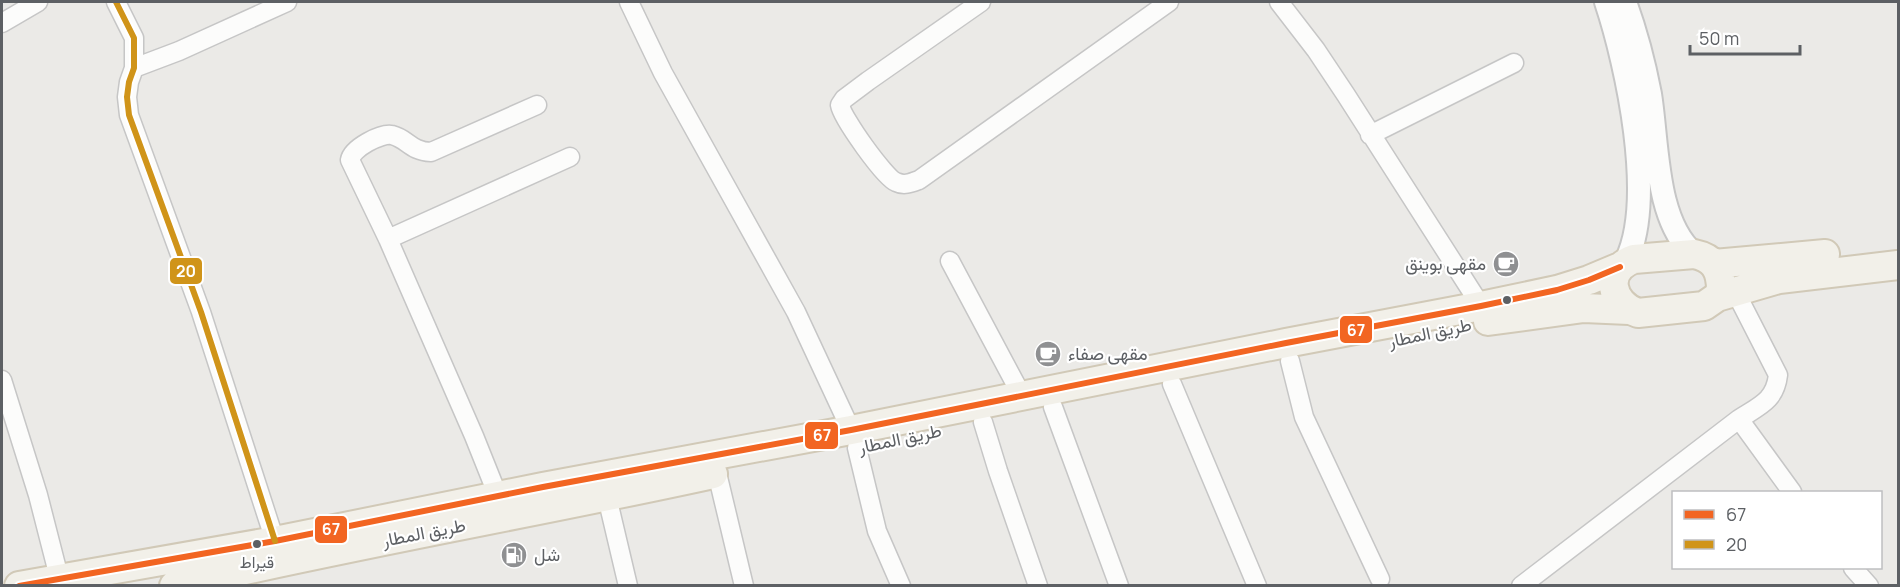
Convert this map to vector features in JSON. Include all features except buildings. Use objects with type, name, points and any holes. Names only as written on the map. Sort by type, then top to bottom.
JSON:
[{"type":"main road","points":[[1704,259],[1719,273],[1721,290],[1726,294],[1830,262],[1899,248]]},
{"type":"main road","name":"طريق المطار","points":[[174,585],[281,561],[717,473],[1022,396],[1557,290],[1589,280],[1634,259],[1704,259]]},
{"type":"main road","points":[[1704,259],[1899,265]]},
{"type":"main road","points":[[1623,264],[1615,276],[1614,285],[1621,304],[1629,310]]},
{"type":"main road","name":"طريق المطار","points":[[19,585],[59,577],[100,579],[498,496],[854,439],[983,422],[1468,324],[1584,308],[1629,310],[1638,313],[1704,306],[1726,294]]},
{"type":"street","points":[[2,23],[38,2]]},
{"type":"street","points":[[116,2],[134,38],[134,68],[127,97],[129,115],[201,312],[275,541]]},
{"type":"street","points":[[134,68],[179,51],[287,2]]},
{"type":"street","points":[[629,2],[663,73],[796,312],[854,439],[877,531],[901,585]]},
{"type":"street","points":[[981,2],[868,81],[844,99],[840,105],[846,120],[877,163],[891,180],[898,184],[920,180],[1169,2]]},
{"type":"street","points":[[1279,2],[1316,50],[1481,306]]},
{"type":"street","points":[[1606,2],[1626,77],[1636,155],[1637,225],[1632,248],[1623,264]]},
{"type":"street","points":[[1625,2],[1647,76],[1669,217],[1677,235],[1704,259]]},
{"type":"street","points":[[1370,135],[1514,63]]},
{"type":"street","points":[[498,496],[388,239],[350,160],[356,149],[389,135],[395,136],[411,147],[431,152],[537,105]]},
{"type":"street","points":[[388,239],[570,157]]},
{"type":"street","points":[[950,261],[1022,396]]},
{"type":"street","points":[[1521,585],[1739,419],[1771,398],[1776,388],[1778,375],[1726,294]]},
{"type":"street","points":[[1290,361],[1304,417],[1380,579]]},
{"type":"street","points":[[2,380],[38,495],[59,577]]},
{"type":"street","points":[[1172,384],[1257,585]]},
{"type":"street","points":[[1053,407],[1119,585]]},
{"type":"street","points":[[1739,419],[1791,491]]},
{"type":"street","points":[[983,422],[1038,585]]},
{"type":"street","points":[[717,473],[744,585]]},
{"type":"street","points":[[607,497],[628,585]]},
{"type":"street","points":[[1855,569],[1869,585]]},
{"type":"transit line","name":"20","points":[[116,2],[134,38],[134,68],[127,97],[129,115],[201,312],[275,541]]},
{"type":"transit line","name":"67","points":[[19,586],[275,541],[1481,306],[1557,290],[1620,267]]},
{"type":"place","name":"مقهى بوينق","points":[[1506,264]]},
{"type":"place","name":"مقهى صفاء","points":[[1048,354]]},
{"type":"place","name":"قيراط","points":[[257,544]]},
{"type":"place","name":"شل","points":[[514,555]]}]
